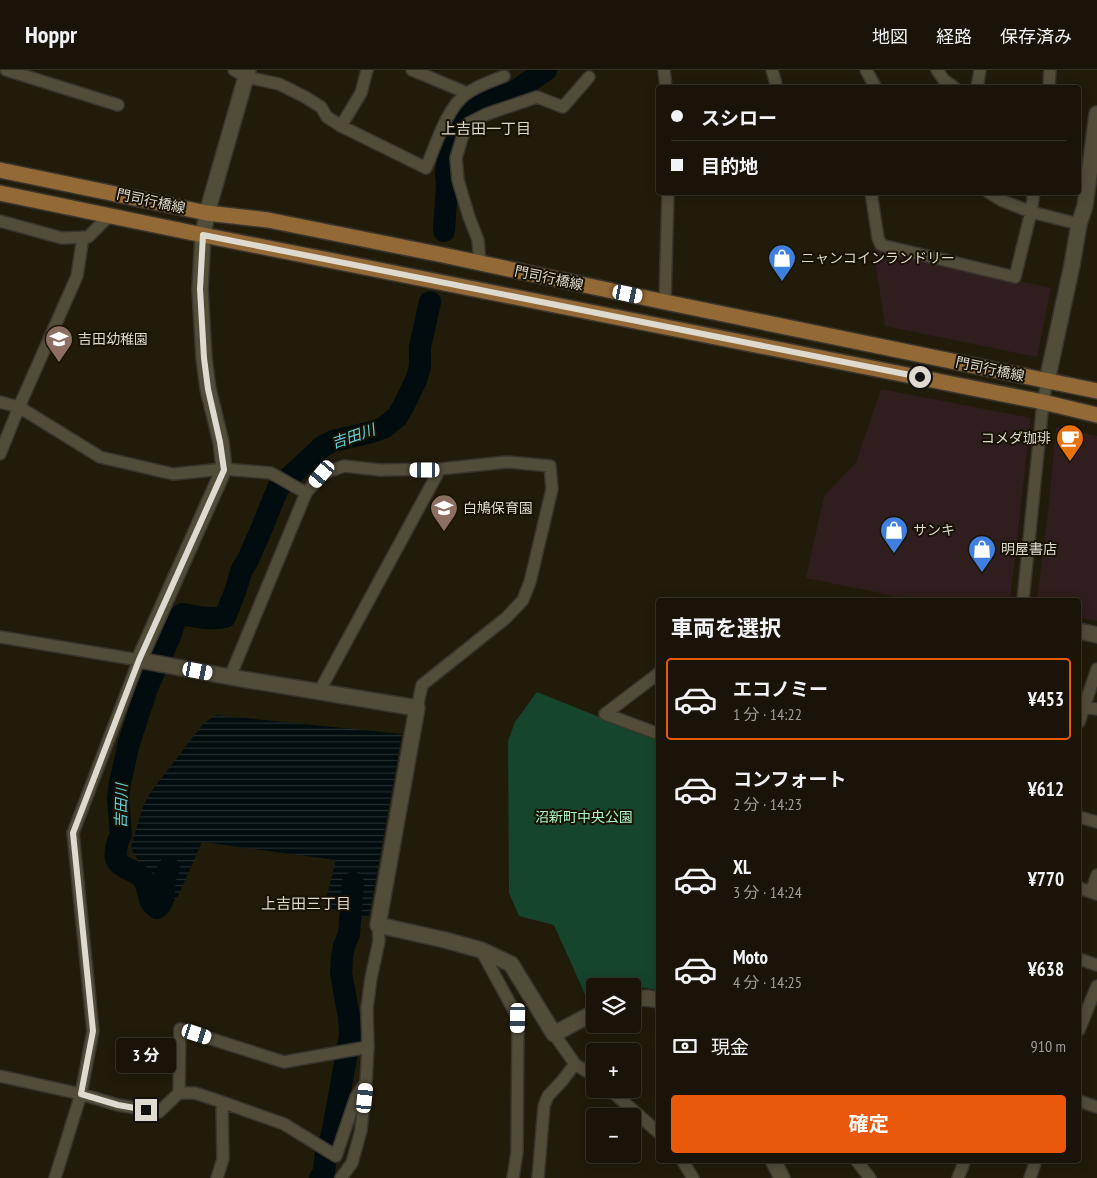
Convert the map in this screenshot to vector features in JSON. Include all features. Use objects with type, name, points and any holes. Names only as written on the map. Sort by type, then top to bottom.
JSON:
[{"type":"main road","name":"門司行橋線","points":[[0,170],[208,213],[268,220],[1097,391]]},
{"type":"main road","name":"門司行橋線","points":[[0,193],[1043,402],[1097,415]]},
{"type":"street","points":[[6,70],[118,105]]},
{"type":"street","points":[[341,126],[361,93],[367,70]]},
{"type":"street","points":[[412,70],[466,93]]},
{"type":"street","points":[[664,70],[666,85]]},
{"type":"street","points":[[772,70],[776,85]]},
{"type":"street","points":[[866,70],[874,85]]},
{"type":"street","points":[[937,70],[944,80],[951,85]]},
{"type":"street","points":[[978,85],[980,70]]},
{"type":"street","points":[[1048,85],[1050,70]]},
{"type":"street","points":[[55,1178],[81,1094],[93,1031],[73,833],[139,660],[224,470],[220,442],[208,389],[204,358],[200,289],[203,235],[243,72],[279,84],[305,97],[321,106],[327,117],[341,126],[426,168],[446,120],[458,101],[466,93],[504,76]]},
{"type":"street","points":[[480,263],[478,240],[458,180],[456,158],[462,138],[470,123],[487,114],[537,97],[563,107],[589,77]]},
{"type":"street","points":[[1023,598],[1043,402],[1079,224],[1085,206],[1097,114]]},
{"type":"street","points":[[665,302],[668,195]]},
{"type":"street","points":[[871,195],[878,238],[881,245],[1015,277],[1034,195]]},
{"type":"street","points":[[993,195],[1031,212],[1079,224]]},
{"type":"street","points":[[0,222],[62,238],[88,237],[109,216]]},
{"type":"street","points":[[0,454],[77,276],[83,237]]},
{"type":"street","points":[[0,402],[19,407],[100,457],[173,474],[224,470],[271,474],[306,493]]},
{"type":"street","points":[[230,677],[306,493],[322,474],[344,466],[380,470],[440,469],[507,462],[550,466],[552,488],[530,582],[523,600],[506,618],[422,686],[378,925],[380,942],[371,978],[367,1008],[368,1047],[361,1130],[352,1163],[341,1178]]},
{"type":"street","points":[[319,692],[440,469]]},
{"type":"street","points":[[1081,631],[1097,635]]},
{"type":"street","points":[[0,637],[417,708]]},
{"type":"street","points":[[1097,669],[1081,706],[1097,710]]},
{"type":"street","points":[[656,675],[605,714],[656,733]]},
{"type":"street","points":[[1081,818],[1097,822]]},
{"type":"street","points":[[1081,889],[1094,893],[1097,875]]},
{"type":"street","points":[[378,925],[481,950],[511,964],[574,1064],[586,1071]]},
{"type":"street","points":[[481,950],[518,1018],[517,1152],[513,1178]]},
{"type":"street","points":[[1081,960],[1097,965]]},
{"type":"street","points":[[1081,1025],[1097,986]]},
{"type":"street","points":[[641,998],[656,1000]]},
{"type":"street","points":[[554,1034],[586,1017]]},
{"type":"street","points":[[179,1093],[180,1029],[284,1062],[368,1047]]},
{"type":"street","points":[[538,1178],[544,1106],[548,1096],[574,1064]]},
{"type":"street","points":[[0,1076],[81,1094],[118,1105],[159,1112],[179,1093],[195,1093],[284,1124],[336,1156],[356,1097],[366,1082]]},
{"type":"street","points":[[619,1098],[656,1130]]},
{"type":"street","points":[[217,1178],[223,1159],[222,1102]]},
{"type":"street","points":[[1081,1102],[1097,1107]]},
{"type":"street","points":[[684,1163],[693,1178]]},
{"type":"street","points":[[774,1163],[782,1178]]},
{"type":"street","points":[[858,1163],[870,1178]]},
{"type":"street","points":[[958,1178],[964,1163]]},
{"type":"street","points":[[1030,1178],[1035,1163]]},
{"type":"shaded area","points":[[873,248],[1051,288],[1037,357],[885,326]]},
{"type":"shaded area","points":[[881,389],[1031,418],[1010,598],[904,598],[806,578],[824,496],[856,462]]},
{"type":"shaded area","points":[[1056,427],[1097,436],[1097,621],[1081,617],[1081,598],[1037,598]]},
{"type":"shaded area","points":[[216,715],[402,734],[369,917],[324,907],[336,860],[202,842],[178,896],[172,904],[150,887],[157,877],[138,860],[131,846],[143,807],[150,793],[204,723]]},
{"type":"green space","name":"沼新町中央公園","points":[[537,692],[656,740],[656,990],[641,987],[641,978],[586,978],[586,997],[554,925],[519,916],[509,893],[508,741],[515,722]]},
{"type":"waterway","name":"吉田川","points":[[444,231],[446,173],[451,143],[462,117],[481,102],[514,92],[546,70]]},
{"type":"waterway","name":"吉田川","points":[[169,868],[165,876],[162,901],[157,908],[151,902],[144,880],[121,865],[116,856],[116,850],[121,835],[118,798],[129,743],[147,688],[176,618],[183,614],[209,618],[225,617],[242,569],[247,562],[278,488],[323,446],[333,441],[383,428],[397,417],[416,380],[420,367],[420,347],[430,302]]},
{"type":"waterway","name":"吉田川","points":[[320,1178],[324,1172],[326,1151],[332,1135],[350,1036],[349,1017],[341,973],[344,946],[349,934],[353,883]]},
{"type":"place","name":"ニャンコインランドリー","points":[[782,282]]},
{"type":"place","name":"吉田幼稚園","points":[[59,363]]},
{"type":"place","name":"コメダ珈琲","points":[[1070,462]]},
{"type":"place","name":"白鳩保育園","points":[[444,532]]},
{"type":"place","name":"サンキ","points":[[894,554]]},
{"type":"place","name":"明屋書店","points":[[982,573]]},
{"type":"district","name":"上吉田一丁目","points":[[486,128]]},
{"type":"district","name":"上吉田三丁目","points":[[306,903]]},
{"type":"route","points":[[146,1110],[118,1105],[81,1094],[93,1031],[73,833],[139,660],[224,470],[220,442],[208,389],[204,358],[200,289],[203,235],[920,377]]}]
